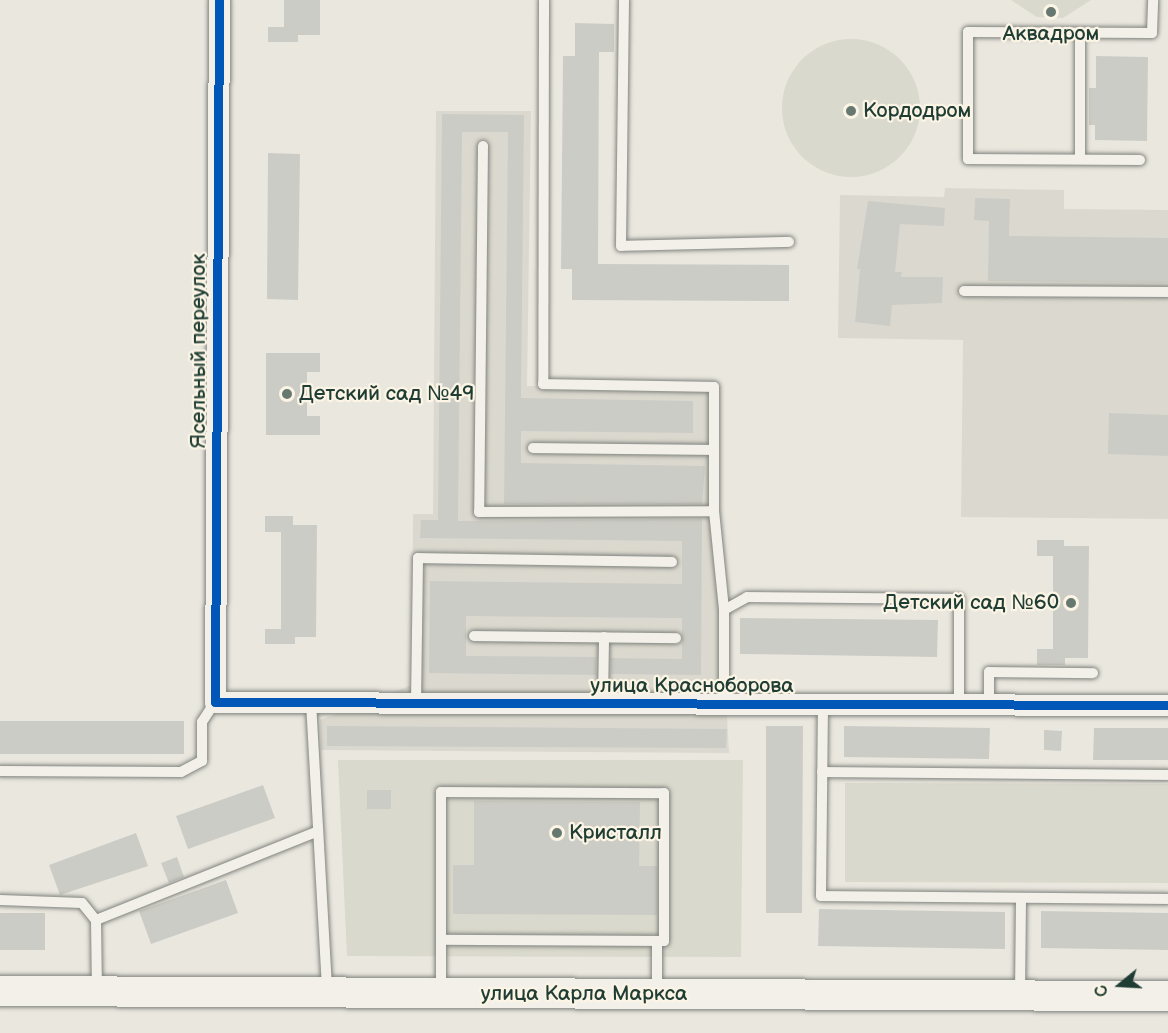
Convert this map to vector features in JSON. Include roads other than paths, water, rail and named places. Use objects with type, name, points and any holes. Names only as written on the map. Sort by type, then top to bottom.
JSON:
[{"type":"main road","name":"улица Карла Маркса","points":[[0,991],[1168,996]]},
{"type":"street","name":"Ясельный переулок","points":[[215,702],[219,0]]},
{"type":"street","name":"улица Красноборова","points":[[215,702],[1168,705]]},
{"type":"lane","points":[[544,0],[543,384],[714,387],[714,511],[724,610],[724,704]]},
{"type":"lane","points":[[624,0],[621,246],[789,242]]},
{"type":"lane","points":[[1140,160],[968,159],[968,32],[1152,33],[1153,0]]},
{"type":"lane","points":[[1080,33],[1080,159]]},
{"type":"lane","points":[[483,146],[479,512],[714,511]]},
{"type":"lane","points":[[964,291],[1168,292]]},
{"type":"lane","points":[[533,448],[714,450]]},
{"type":"lane","points":[[416,703],[418,558],[672,562]]},
{"type":"lane","points":[[724,610],[747,597],[959,599],[959,704]]},
{"type":"lane","points":[[474,636],[676,638]]},
{"type":"lane","points":[[603,703],[604,637]]},
{"type":"lane","points":[[989,704],[989,672],[1093,673]]},
{"type":"lane","points":[[0,771],[181,772],[201,761],[202,722],[215,702]]},
{"type":"lane","points":[[311,702],[327,993]]},
{"type":"lane","points":[[823,704],[821,896],[1168,899]]},
{"type":"lane","points":[[822,772],[1168,775]]},
{"type":"lane","points":[[441,940],[664,941],[664,793],[441,792],[441,940],[441,993]]},
{"type":"lane","points":[[96,920],[318,831]]},
{"type":"lane","points":[[1020,995],[1021,898]]},
{"type":"lane","points":[[0,900],[82,903],[96,920],[97,992]]},
{"type":"lane","points":[[657,941],[657,994]]},
{"type":"place","name":"Аквадром","points":[[1051,12]]},
{"type":"place","name":"Кордодром","points":[[851,111]]},
{"type":"place","name":"Детский сад №49","points":[[287,394]]},
{"type":"place","name":"Детский сад №60","points":[[1071,603]]},
{"type":"place","name":"Кристалл","points":[[557,833]]}]
